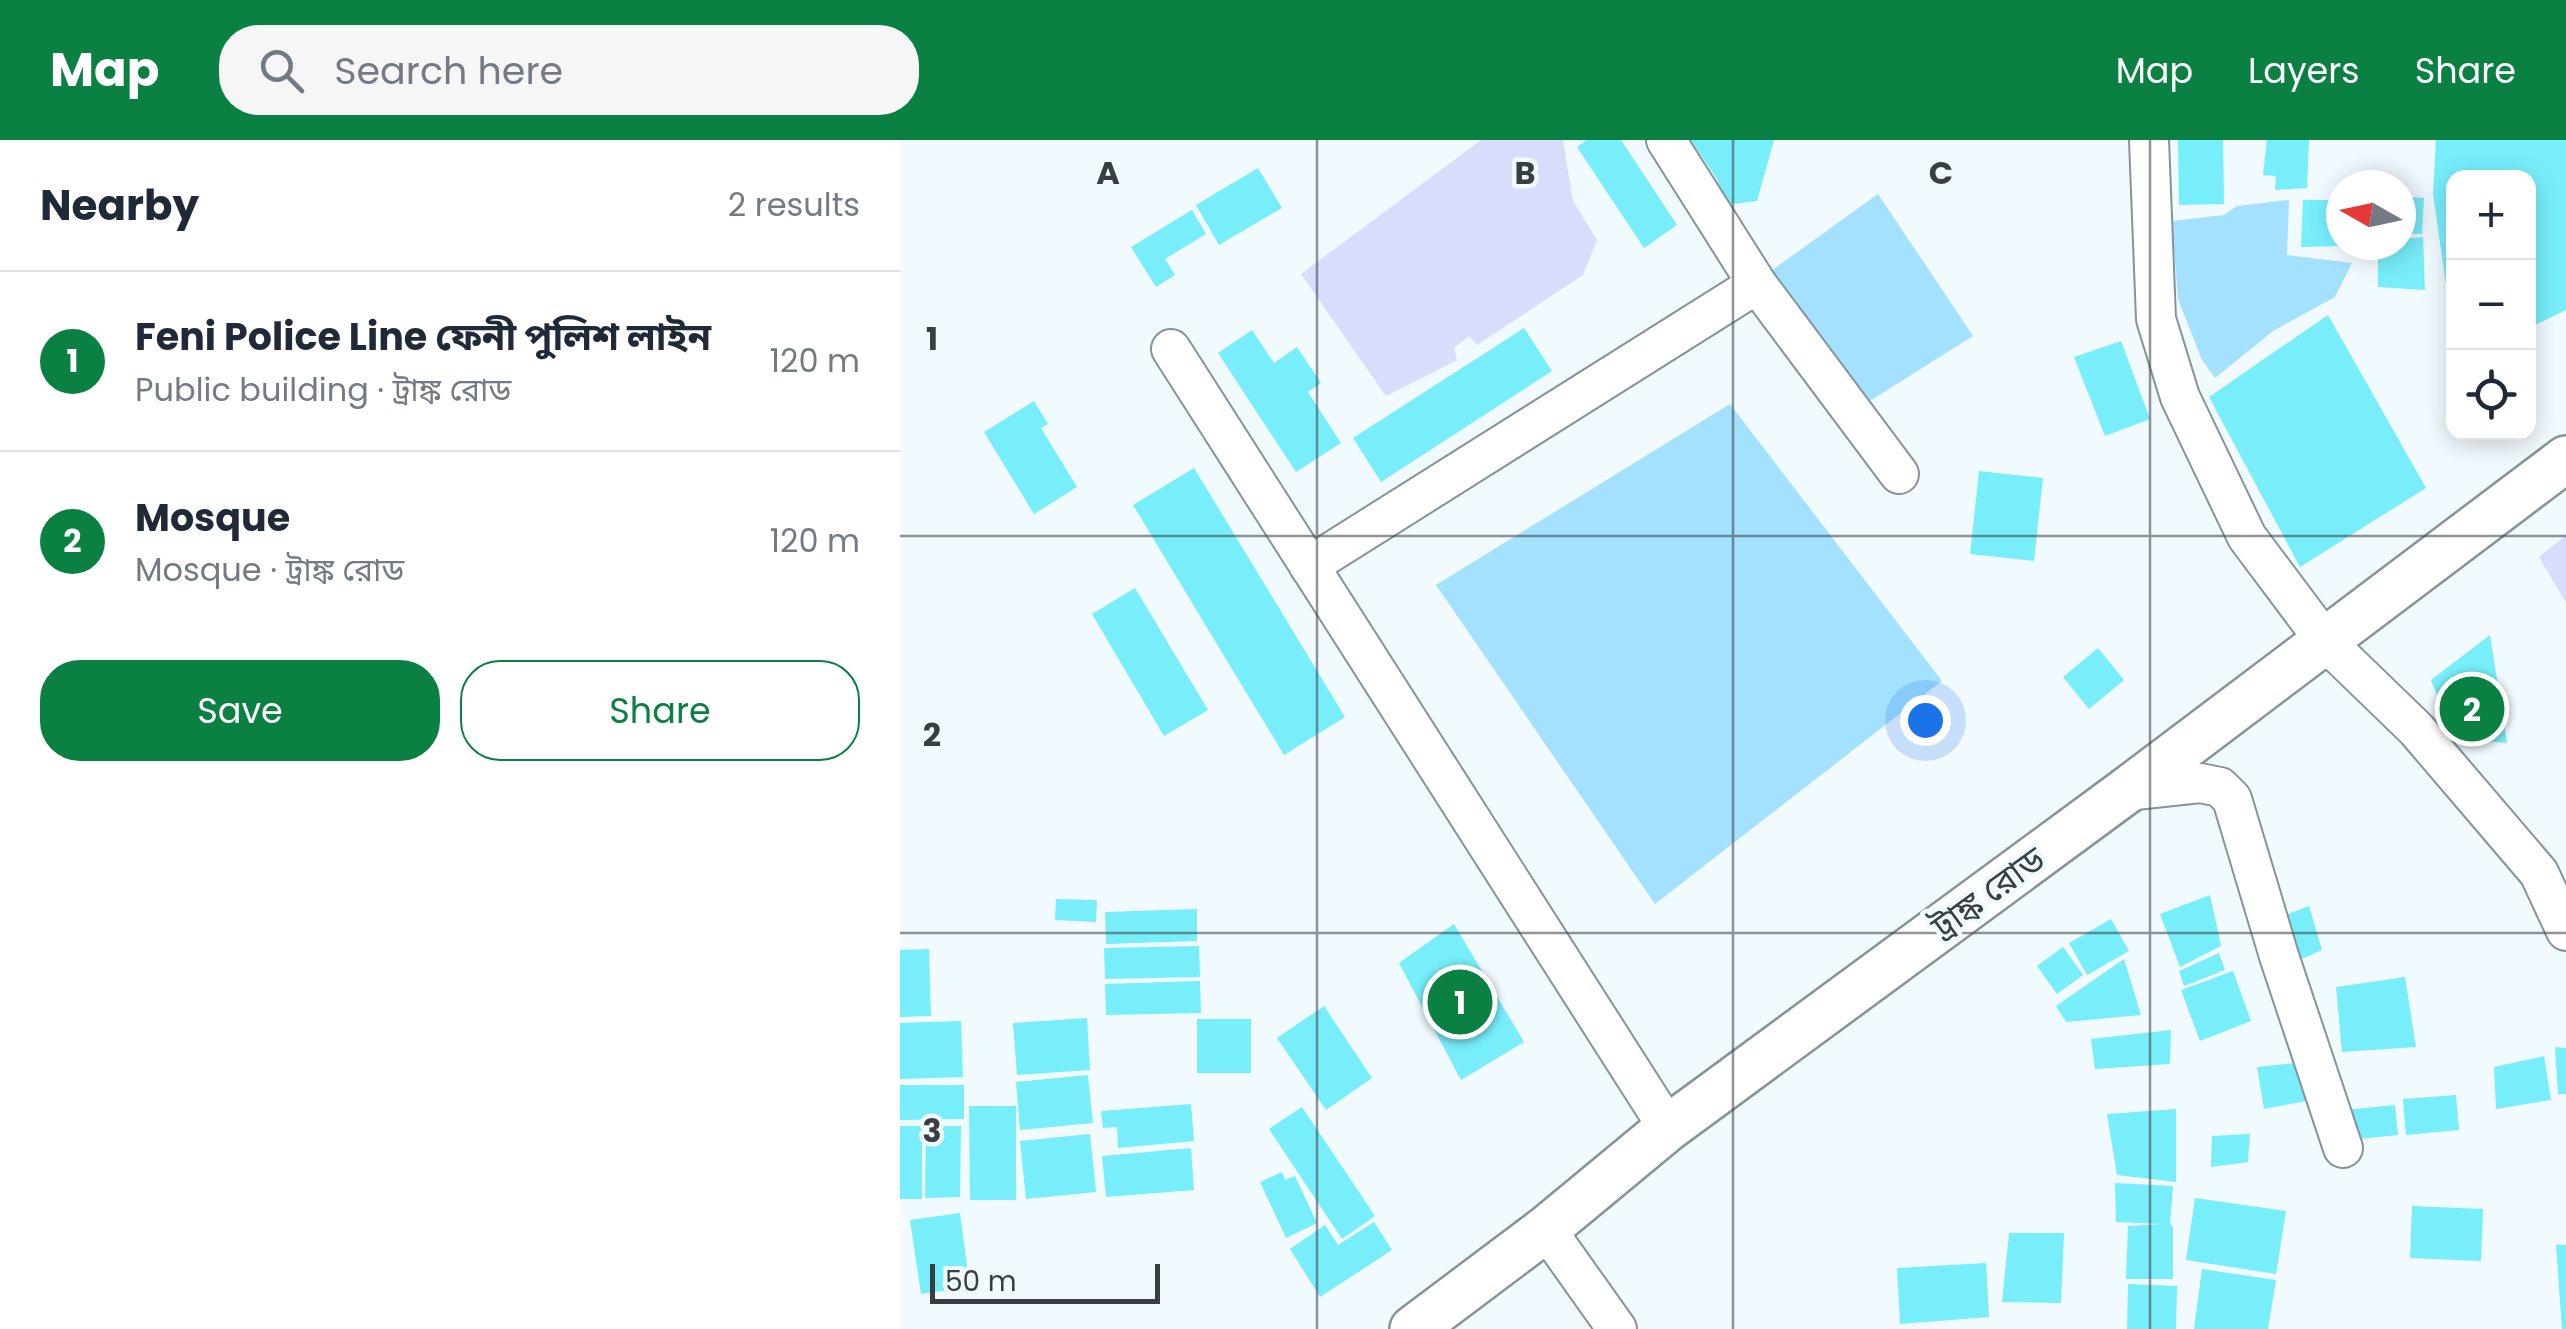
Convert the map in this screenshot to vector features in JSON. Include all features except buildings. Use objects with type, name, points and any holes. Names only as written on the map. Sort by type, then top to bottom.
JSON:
[{"type":"main road","name":"ট্রাঙ্ক রোড","points":[[1413,1329],[1546,1229],[1668,1128],[2126,791],[2566,459]]},
{"type":"street","points":[[1666,140],[1758,284],[1899,474]]},
{"type":"street","points":[[2149,140],[2156,319],[2180,397],[2247,537],[2325,641],[2416,729],[2539,873],[2566,931]]},
{"type":"street","points":[[1309,566],[1758,284]]},
{"type":"street","points":[[1171,349],[1668,1128]]},
{"type":"street","points":[[2126,791],[2200,783],[2220,788],[2232,799],[2343,1148]]},
{"type":"street","points":[[1546,1229],[1617,1329]]},
{"type":"shaded area","points":[[1481,140],[1563,140],[1573,201],[1597,240],[1583,275],[1477,345],[1469,336],[1454,348],[1457,360],[1386,396],[1301,274]]},
{"type":"shaded area","points":[[1878,194],[1973,336],[1862,406],[1768,273]]},
{"type":"shaded area","points":[[2289,200],[2287,255],[2352,263],[2335,297],[2273,331],[2215,378],[2202,360],[2178,299],[2172,221],[2224,215],[2237,206]]},
{"type":"shaded area","points":[[1730,404],[1942,681],[1655,904],[1436,585]]},
{"type":"shaded area","points":[[2566,535],[2566,603],[2539,557]]},
{"type":"place","name":"Mosque","points":[[2472,709]]},
{"type":"place","name":"Feni Police Line ফেনী পুলিশ লাইন","points":[[1460,1002]]}]
